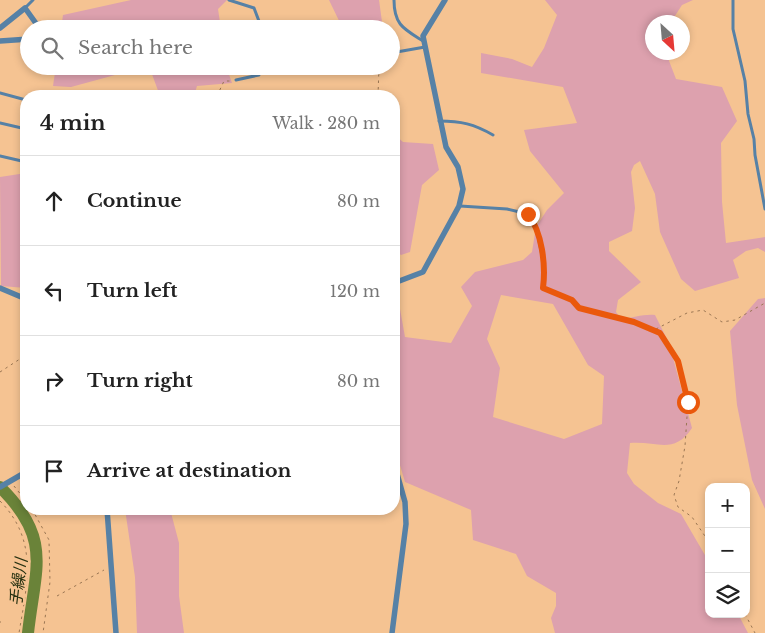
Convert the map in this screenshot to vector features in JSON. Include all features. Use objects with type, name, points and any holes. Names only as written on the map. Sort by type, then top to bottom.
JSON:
[{"type":"street","points":[[400,281],[423,272],[459,206],[463,189],[458,167],[446,147],[439,121],[423,36],[445,0]]},
{"type":"street","points":[[0,28],[25,8],[34,20]]},
{"type":"street","points":[[0,41],[20,40]]},
{"type":"street","points":[[0,288],[20,296]]},
{"type":"street","points":[[0,487],[20,475]]},
{"type":"street","points":[[392,633],[406,524],[405,502],[400,484]]},
{"type":"street","points":[[108,515],[116,633]]},
{"type":"lane","points":[[25,8],[33,0]]},
{"type":"lane","points":[[229,0],[254,8],[259,20]]},
{"type":"lane","points":[[394,0],[396,20]]},
{"type":"lane","points":[[733,0],[733,29],[745,81],[748,114],[754,139],[765,209]]},
{"type":"lane","points":[[400,25],[404,30],[424,44]]},
{"type":"lane","points":[[400,51],[424,44]]},
{"type":"lane","points":[[236,80],[259,75]]},
{"type":"lane","points":[[0,94],[20,99]]},
{"type":"lane","points":[[439,121],[462,121],[476,125],[493,135]]},
{"type":"lane","points":[[0,123],[20,128]]},
{"type":"lane","points":[[0,156],[20,161]]},
{"type":"lane","points":[[459,206],[507,209],[528,214],[536,227],[544,265]]},
{"type":"path","points":[[378,90],[379,75]]},
{"type":"path","points":[[220,90],[224,81],[236,80]]},
{"type":"path","points":[[544,265],[543,288],[572,300],[579,308],[655,329],[678,361],[688,402],[685,446],[679,481],[674,495],[678,507],[692,517],[705,536]]},
{"type":"path","points":[[655,329],[687,313],[703,310],[722,322],[735,320],[765,303]]},
{"type":"path","points":[[0,372],[20,359]]},
{"type":"path","points":[[10,481],[20,494]]},
{"type":"path","points":[[0,501],[12,516],[21,533],[27,553],[28,574],[19,633]]},
{"type":"path","points":[[35,515],[49,540],[50,582],[43,633]]},
{"type":"path","points":[[57,596],[112,566]]},
{"type":"path","points":[[747,618],[756,633]]},
{"type":"shaded area","points":[[131,0],[227,0],[218,9],[220,20],[62,20],[63,15]]},
{"type":"shaded area","points":[[329,0],[379,0],[382,20],[339,20]]},
{"type":"shaded area","points":[[545,0],[693,0],[682,5],[676,15],[645,15],[645,60],[669,60],[676,79],[722,87],[737,121],[721,143],[722,202],[726,243],[765,237],[765,252],[758,248],[746,251],[733,260],[739,278],[695,291],[681,279],[660,232],[655,194],[640,161],[634,165],[631,172],[635,208],[632,231],[609,242],[609,251],[641,282],[618,300],[616,312],[621,319],[655,315],[669,343],[692,428],[679,441],[672,444],[630,443],[627,473],[634,484],[658,503],[681,514],[705,555],[705,618],[740,618],[748,633],[555,633],[551,618],[556,606],[556,593],[527,576],[516,554],[473,540],[471,510],[405,482],[400,465],[400,309],[405,337],[451,343],[472,306],[461,287],[475,272],[523,260],[532,252],[536,227],[547,210],[564,193],[530,151],[524,130],[577,123],[563,87],[481,73],[481,53],[512,59],[532,67],[544,48],[557,15]],"holes":[[[501,295],[553,304],[588,365],[604,376],[602,424],[564,439],[493,417],[500,368],[487,339]]]},
{"type":"shaded area","points":[[55,75],[115,75],[71,87],[53,86]]},
{"type":"shaded area","points":[[152,75],[229,75],[232,83],[197,86],[196,90],[158,90]]},
{"type":"shaded area","points":[[400,139],[403,142],[433,144],[439,170],[422,185],[410,252],[401,255]]},
{"type":"shaded area","points":[[20,174],[20,288],[1,286],[0,177]]},
{"type":"shaded area","points":[[765,298],[765,509],[752,480],[737,405],[730,331],[758,299]]},
{"type":"shaded area","points":[[126,515],[172,515],[179,543],[179,596],[184,633],[137,633],[135,577]]},
{"type":"waterway","name":"手繰川","points":[[0,487],[20,511]]},
{"type":"waterway","name":"手繰川","points":[[23,515],[34,539],[36,555],[36,572],[28,633]]},
{"type":"route","points":[[528,214],[536,227],[544,265],[543,288],[572,300],[579,308],[655,329],[660,333],[678,361],[688,402]]}]
